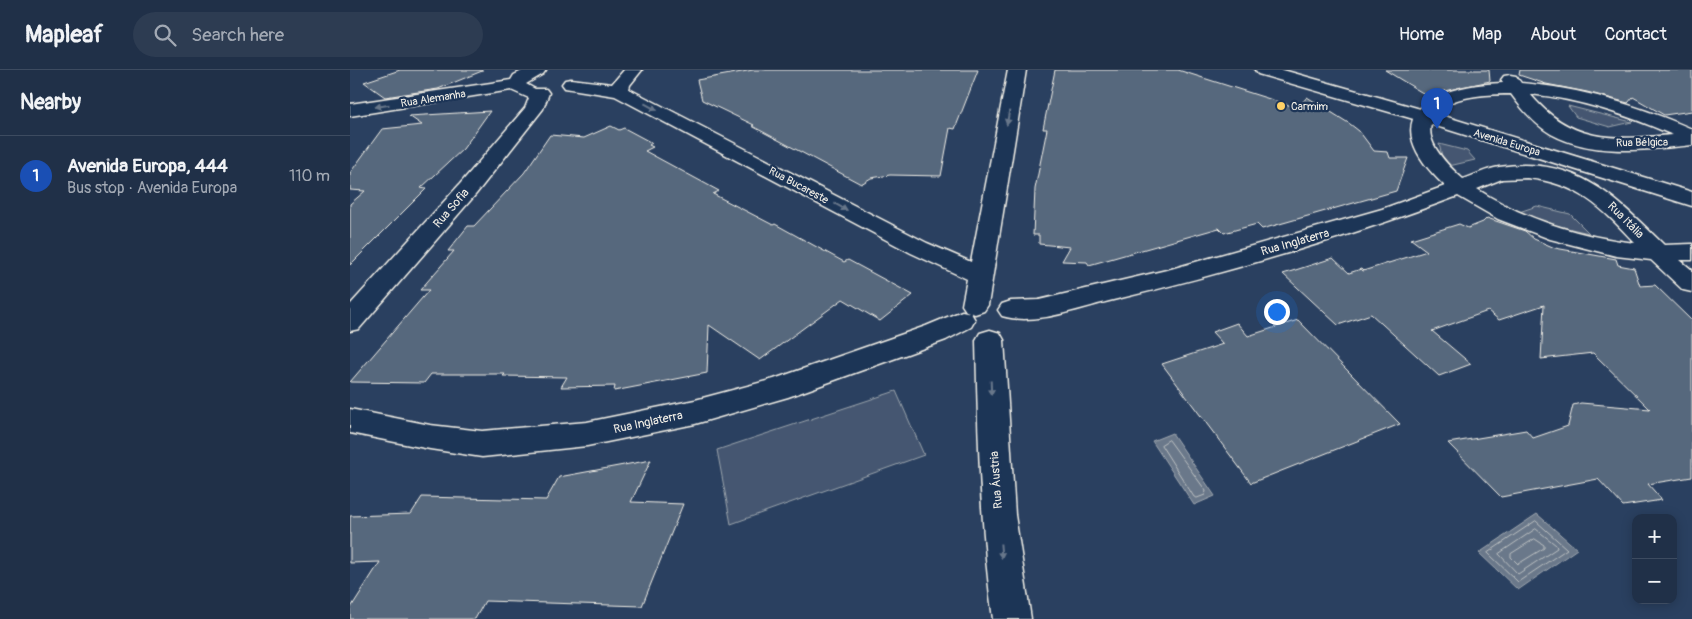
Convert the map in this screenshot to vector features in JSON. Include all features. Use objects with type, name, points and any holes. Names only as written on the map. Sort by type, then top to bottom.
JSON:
[{"type":"street","points":[[537,70],[520,79],[517,84],[518,88],[522,91],[540,93],[562,88],[579,74]]},
{"type":"street","points":[[620,91],[621,84],[633,70]]},
{"type":"street","name":"Rua Áustria","points":[[1012,619],[1003,572],[994,469],[973,323],[979,275],[1017,70]]},
{"type":"street","name":"Avenida Europa","points":[[1264,70],[1424,116],[1692,198]]},
{"type":"street","name":"Rua Bélgica","points":[[1503,70],[1516,88],[1549,124],[1560,132],[1591,140],[1649,144],[1692,138]]},
{"type":"street","name":"Rua Bucareste","points":[[579,74],[620,91],[919,248],[979,275]]},
{"type":"street","name":"Rua Alemanha","points":[[350,110],[517,84]]},
{"type":"street","points":[[1692,138],[1648,116],[1539,88],[1479,89],[1444,99],[1424,116],[1420,138],[1434,163],[1460,189],[1505,214],[1553,233],[1606,247],[1658,254],[1692,252]]},
{"type":"street","name":"Rua Sofia","points":[[351,320],[468,190],[534,109],[540,93]]},
{"type":"street","name":"Rua Inglaterra","points":[[350,421],[430,437],[482,444],[588,434],[695,412],[778,389],[936,333],[973,323],[1008,334],[1013,328],[1013,316],[1173,277],[1390,214],[1499,173],[1513,171],[1548,173]]},
{"type":"street","name":"Rua Itália","points":[[1548,173],[1584,185],[1602,198],[1624,217],[1658,254],[1692,284]]},
{"type":"street","points":[[973,323],[995,302],[1013,316]]},
{"type":"shaded area","points":[[1568,106],[1632,122],[1610,127],[1576,117]]},
{"type":"shaded area","points":[[1439,144],[1467,151],[1475,160],[1449,166],[1442,156]]},
{"type":"shaded area","points":[[1537,206],[1570,214],[1589,233],[1554,225],[1519,212]]},
{"type":"shaded area","points":[[896,391],[924,455],[731,524],[717,450]]},
{"type":"water","points":[[1172,433],[1215,496],[1194,505],[1152,441]]},
{"type":"water","points":[[1537,514],[1577,549],[1518,590],[1479,553]]},
{"type":"building","points":[[400,70],[482,71],[438,89],[385,97],[364,82]]},
{"type":"building","points":[[753,70],[978,70],[955,129],[950,128],[941,176],[890,175],[871,178],[861,184],[752,126],[754,125],[702,100],[697,80]]},
{"type":"building","points":[[1055,70],[1178,70],[1298,108],[1307,97],[1359,131],[1374,151],[1388,152],[1390,158],[1408,158],[1396,191],[1262,229],[1257,224],[1224,233],[1219,228],[1089,265],[1087,262],[1062,261],[1070,247],[1039,244],[1039,235],[1033,235],[1035,189],[1047,129],[1043,129]]},
{"type":"building","points":[[1385,70],[1489,70],[1490,81],[1426,95]]},
{"type":"building","points":[[1520,70],[1692,70],[1692,111],[1664,115],[1633,97],[1628,103],[1546,84],[1519,75]]},
{"type":"building","points":[[490,111],[463,149],[421,188],[426,189],[350,265],[350,204],[365,191],[350,190],[350,173],[382,129],[422,125],[409,116]]},
{"type":"building","points":[[611,126],[619,130],[624,128],[652,143],[649,145],[653,147],[645,151],[719,191],[713,194],[773,225],[775,224],[844,262],[848,260],[913,295],[880,321],[843,299],[760,360],[709,325],[707,373],[614,391],[615,386],[561,387],[567,377],[503,376],[505,374],[431,374],[424,383],[350,382],[429,290],[420,290],[454,251],[448,251],[468,226],[474,226],[524,173],[550,135],[584,138]]},
{"type":"building","points":[[1487,218],[1525,231],[1534,239],[1555,248],[1616,259],[1618,265],[1634,268],[1640,286],[1655,285],[1692,321],[1692,477],[1648,484],[1662,500],[1623,506],[1598,479],[1501,497],[1448,443],[1526,430],[1533,438],[1568,426],[1573,405],[1581,403],[1650,409],[1593,353],[1541,359],[1544,305],[1499,320],[1488,311],[1432,331],[1471,364],[1439,376],[1371,314],[1338,325],[1283,274],[1333,258],[1349,273],[1361,269],[1363,271],[1427,251],[1411,239],[1459,224],[1468,228],[1483,222]]},
{"type":"building","points":[[1298,320],[1400,424],[1251,483],[1162,364],[1223,344],[1212,332],[1237,323],[1248,336]]},
{"type":"building","points":[[651,460],[631,502],[683,504],[642,606],[485,601],[475,619],[350,619],[350,609],[380,562],[350,563],[350,516],[411,514],[422,497],[546,500],[559,477]]},
{"type":"place","name":"Carmim","points":[[1281,106]]},
{"type":"place","name":"Avenida Europa, 444","points":[[1437,129]]}]
